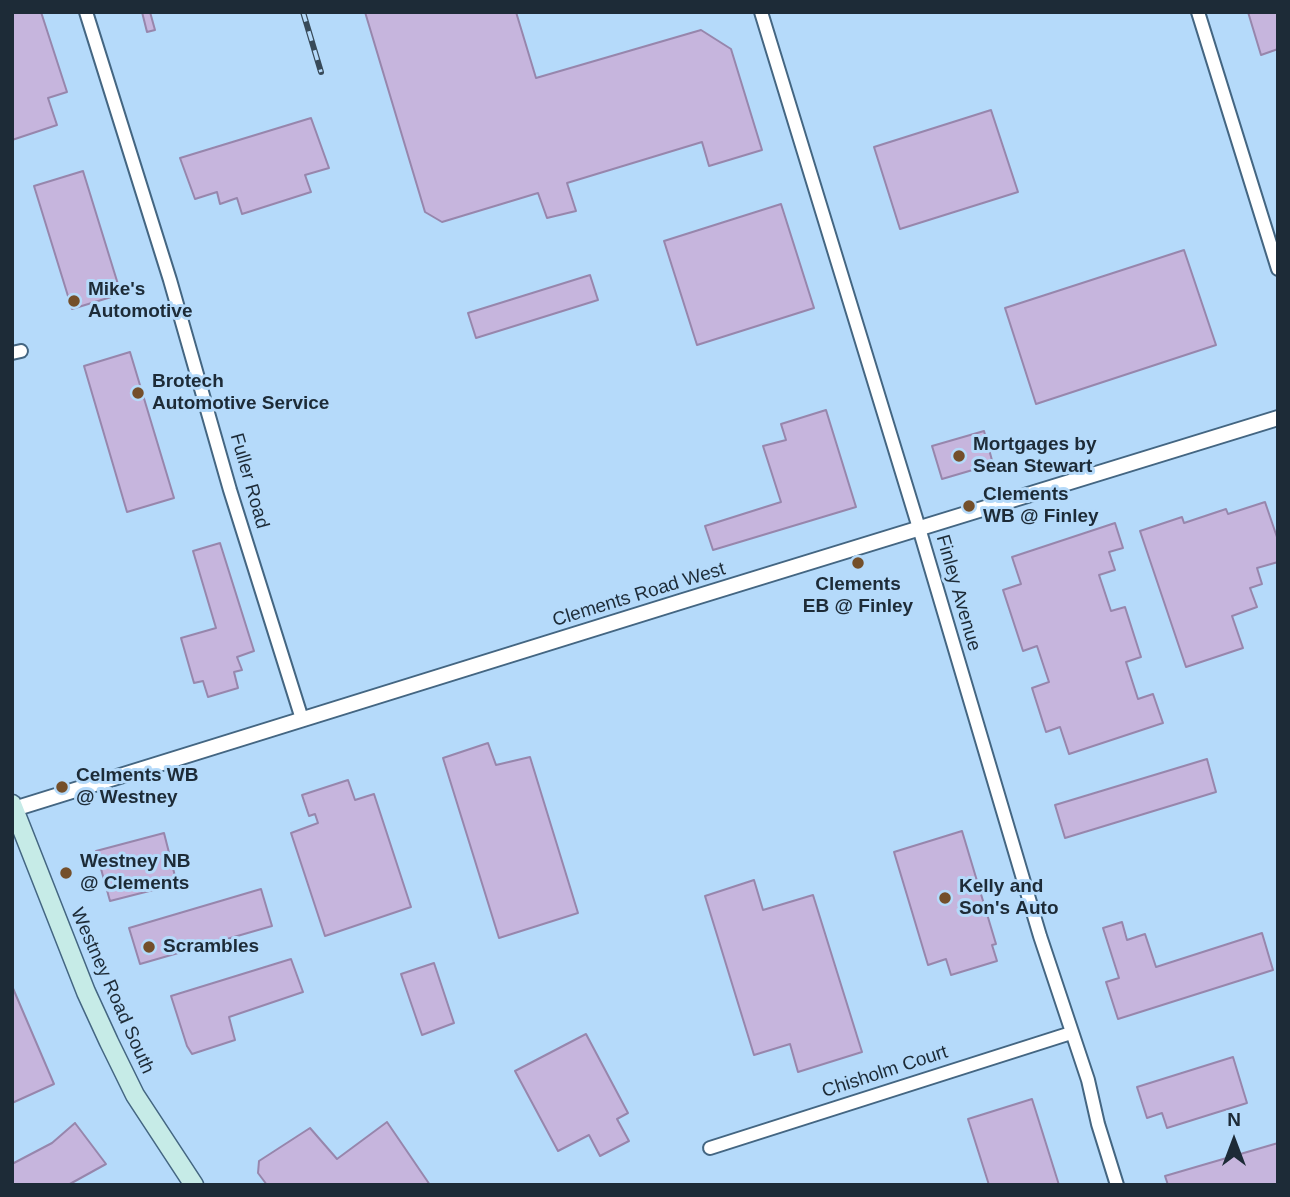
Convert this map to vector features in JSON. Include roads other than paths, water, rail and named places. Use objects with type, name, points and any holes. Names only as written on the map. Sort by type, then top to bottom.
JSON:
[{"type":"main road","name":"Westney Road South","points":[[13,808],[86,992],[109,1042],[135,1095],[194,1185]]},
{"type":"street","name":"Fuller Road","points":[[86,12],[302,719]]},
{"type":"street","name":"Finley Avenue","points":[[761,12],[919,528],[1040,936],[1088,1080],[1117,1185]]},
{"type":"street","points":[[1198,12],[1278,269]]},
{"type":"street","name":"Clements Road West","points":[[13,808],[1278,418]]},
{"type":"street","name":"Chisholm Court","points":[[710,1148],[1071,1034]]},
{"type":"railway","points":[[303,12],[321,72]]},
{"type":"place","name":"Mike's Automotive","points":[[74,301]]},
{"type":"place","name":"Brotech Automotive Service","points":[[138,393]]},
{"type":"place","name":"Mortgages by Sean Stewart","points":[[959,456]]},
{"type":"place","name":"Clements WB @ Finley","points":[[969,506]]},
{"type":"place","name":"Clements EB @ Finley","points":[[858,563]]},
{"type":"place","name":"Celments WB @ Westney","points":[[62,787]]},
{"type":"place","name":"Westney NB @ Clements","points":[[66,873]]},
{"type":"place","name":"Kelly and Son's Auto","points":[[945,898]]},
{"type":"place","name":"Scrambles","points":[[149,947]]}]
